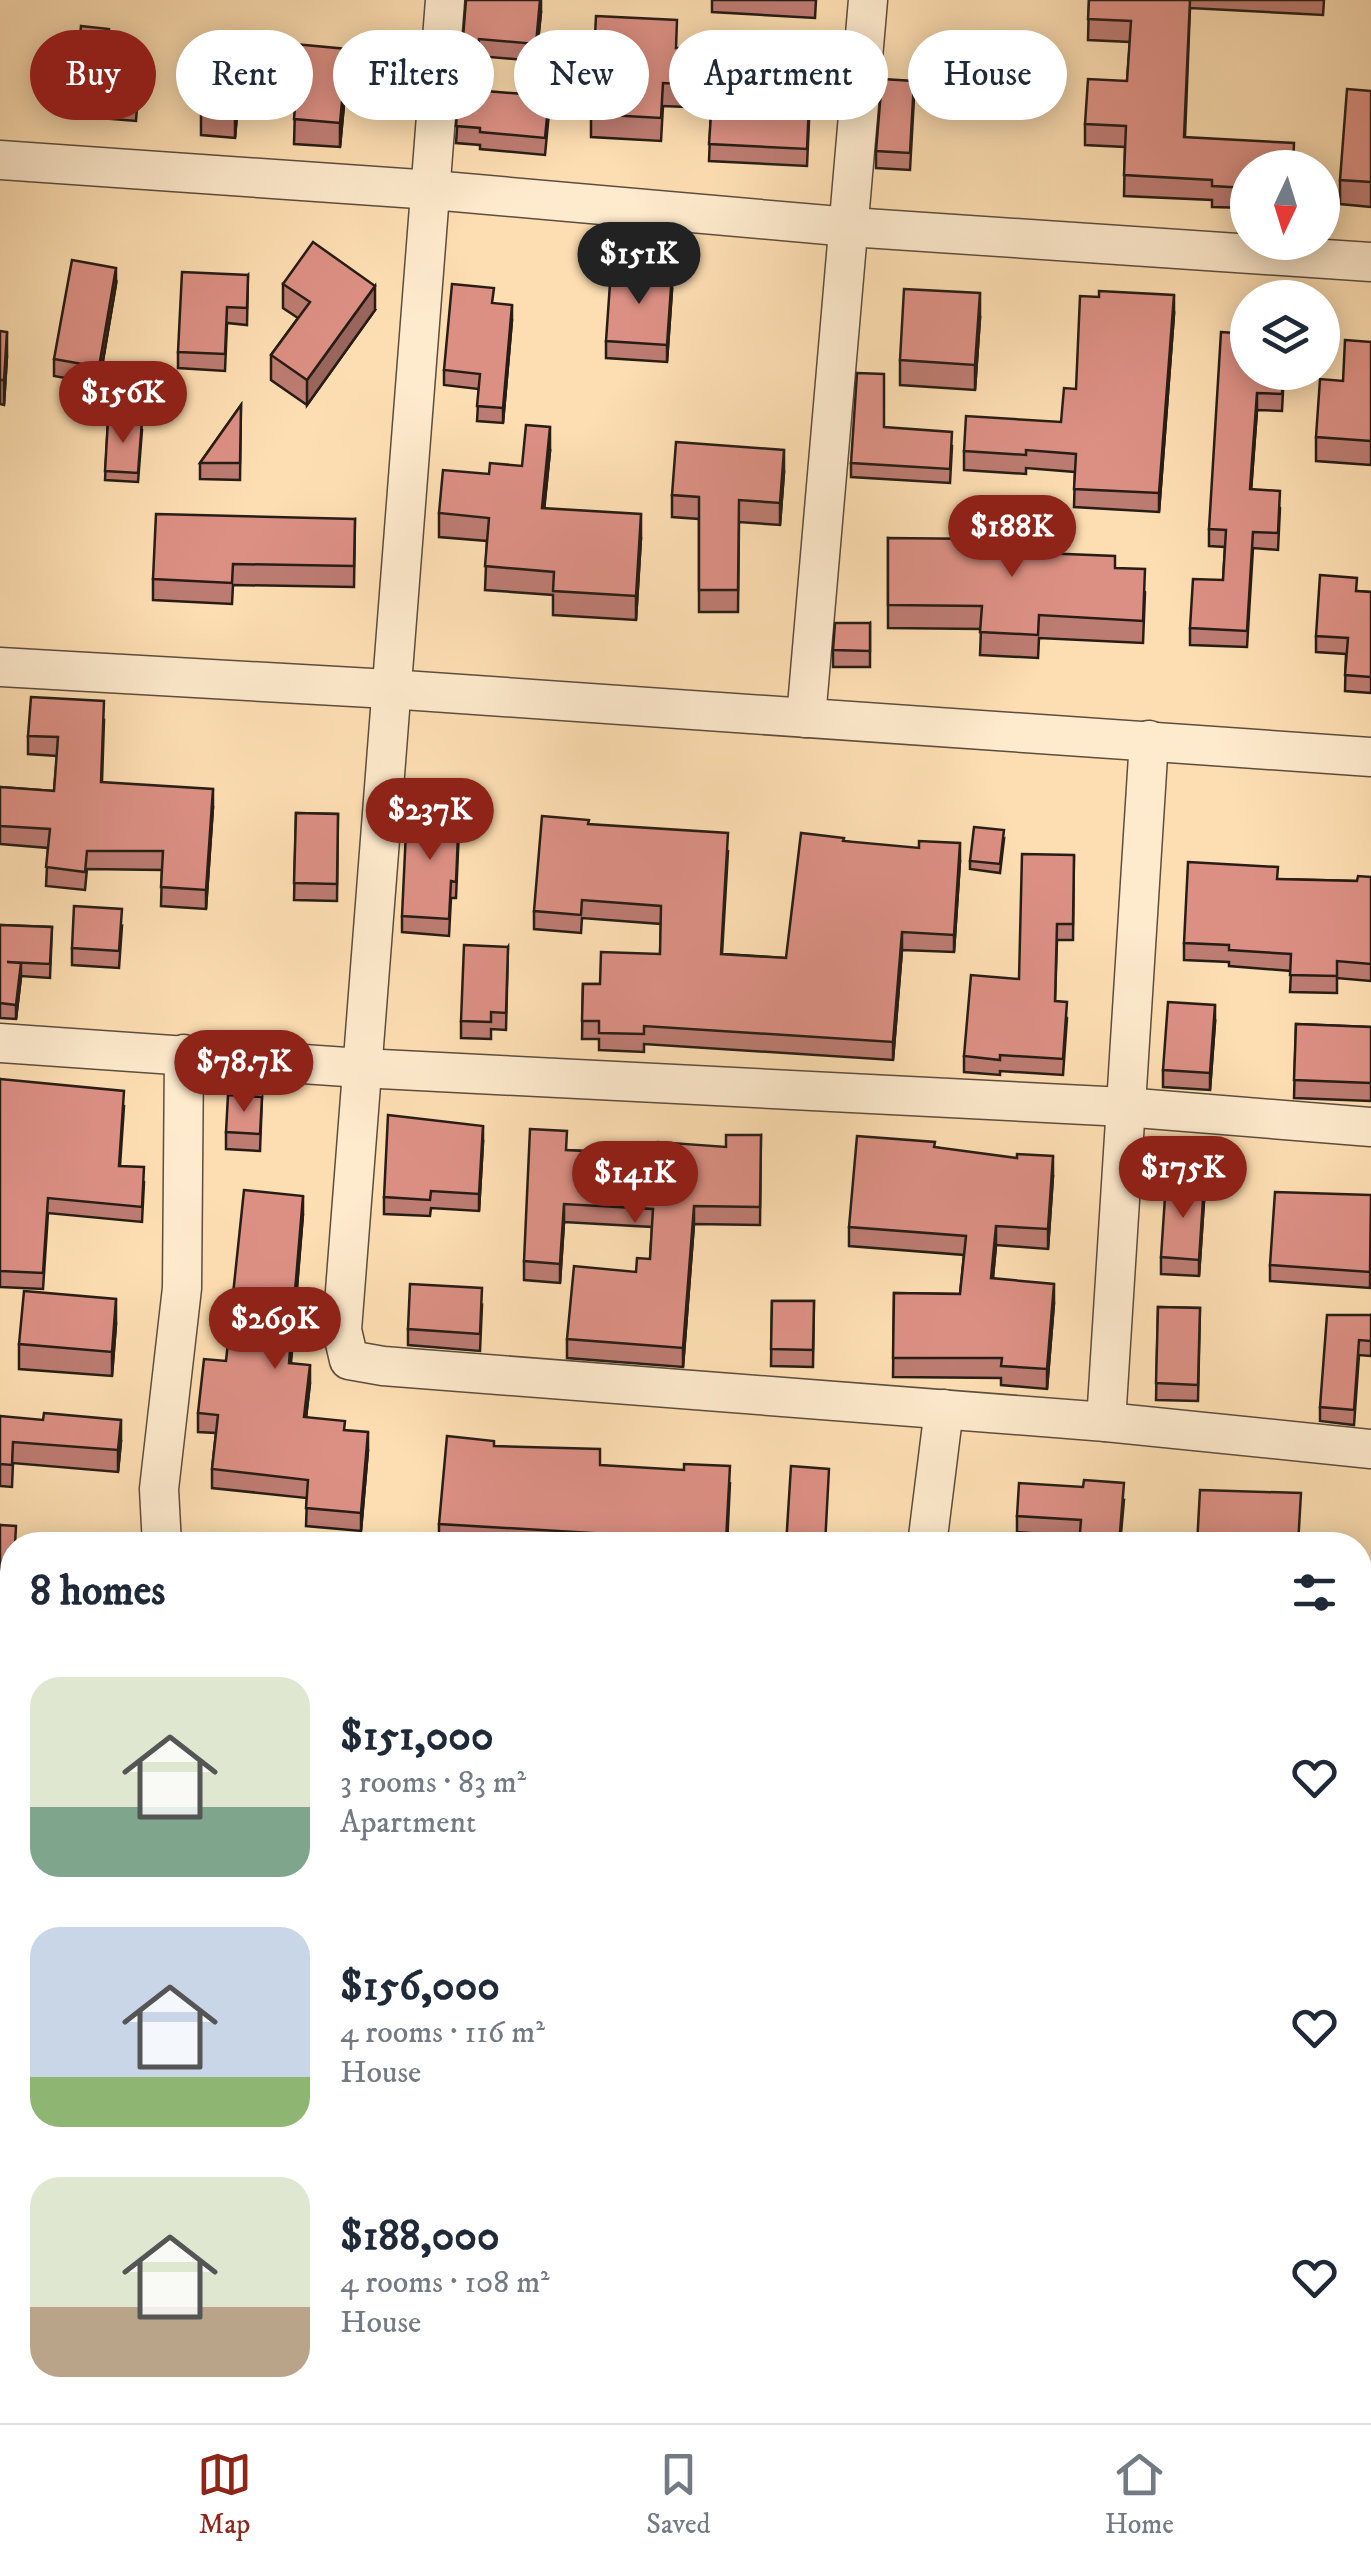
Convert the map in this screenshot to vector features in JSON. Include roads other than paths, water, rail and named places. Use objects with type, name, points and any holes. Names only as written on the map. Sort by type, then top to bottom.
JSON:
[{"type":"street","points":[[444,0],[342,1330],[349,1360],[383,1366],[1106,1422],[1371,1448]]},
{"type":"street","points":[[806,718],[868,0]]},
{"type":"street","points":[[0,160],[1371,262]]},
{"type":"street","points":[[0,667],[390,689],[1371,757]]},
{"type":"street","points":[[1106,1422],[1148,740]]},
{"type":"street","points":[[0,1043],[361,1068],[1124,1108],[1371,1126]]},
{"type":"street","points":[[161,1532],[159,1489],[182,1288],[184,1054]]},
{"type":"street","points":[[930,1532],[944,1409]]}]
